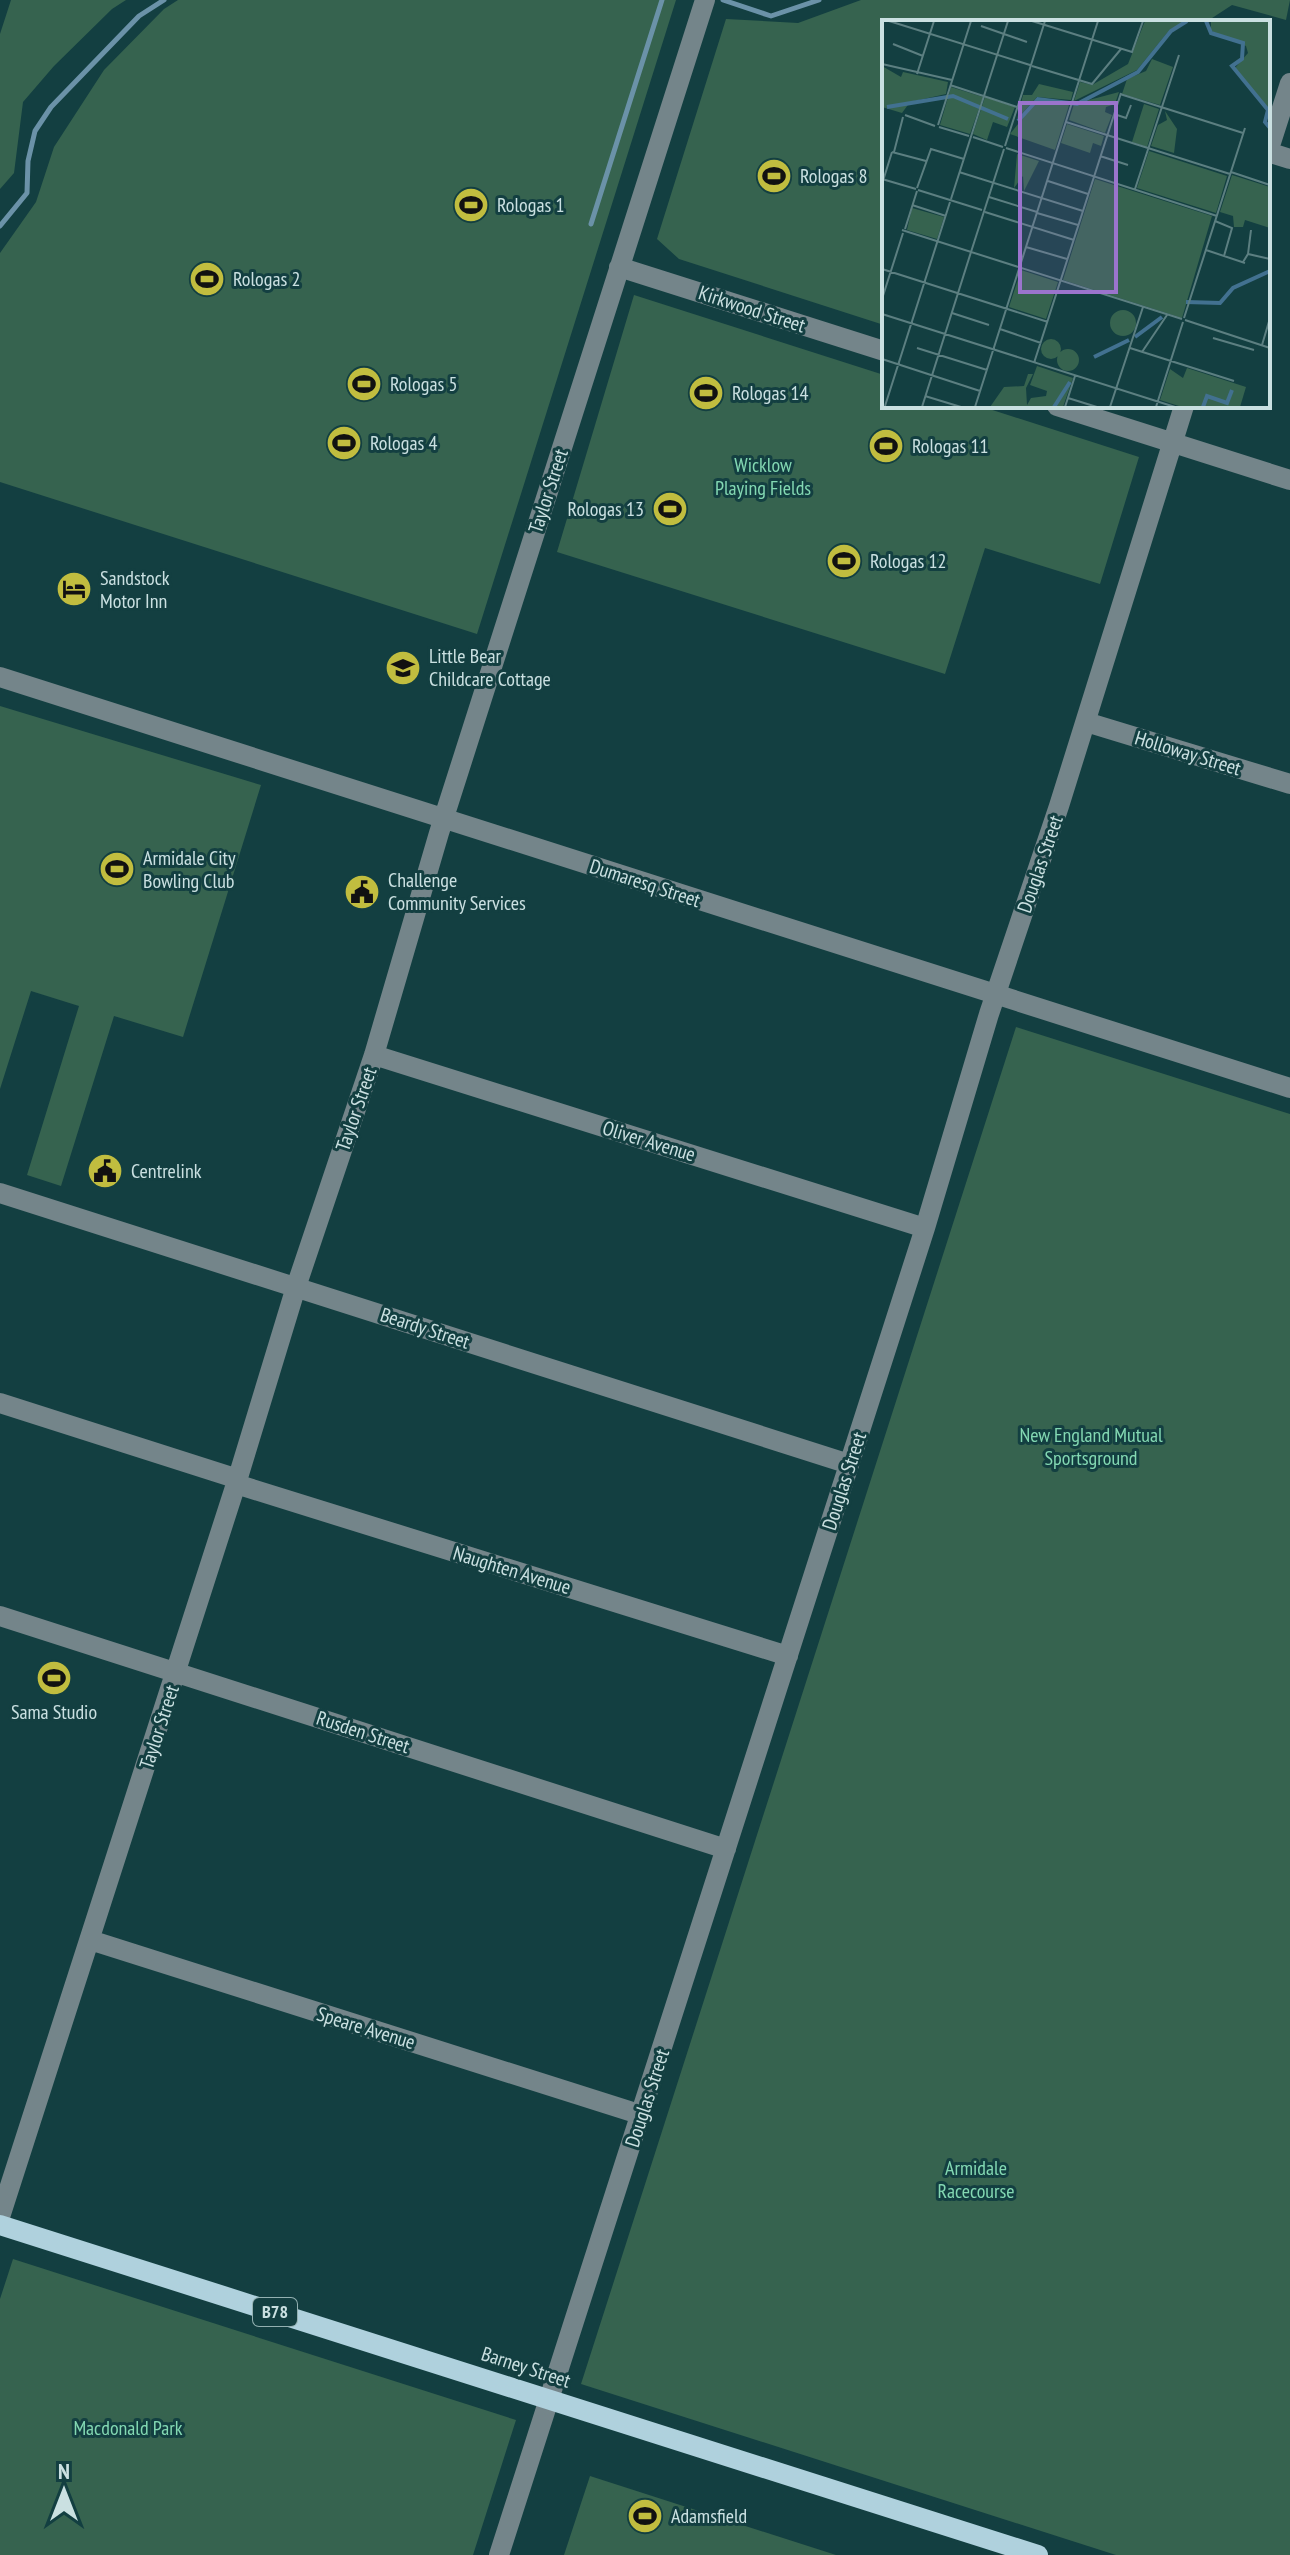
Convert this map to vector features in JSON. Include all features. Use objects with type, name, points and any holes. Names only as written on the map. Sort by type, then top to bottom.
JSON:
[{"type":"main road","name":"Barney Street","points":[[0,2225],[1038,2555]]},
{"type":"street","name":"Taylor Street","points":[[0,2217],[237,1482],[296,1287],[374,1055],[444,819],[705,0]]},
{"type":"street","points":[[1270,146],[1290,83]]},
{"type":"street","points":[[1270,153],[1290,159]]},
{"type":"street","name":"Kirkwood Street","points":[[619,267],[882,350]]},
{"type":"street","points":[[1063,408],[1290,480]]},
{"type":"street","name":"Douglas Street","points":[[499,2555],[925,1228],[996,994],[1086,722],[1183,408]]},
{"type":"street","name":"Dumaresq Street","points":[[0,677],[1290,1088]]},
{"type":"street","name":"Holloway Street","points":[[1086,722],[1290,784]]},
{"type":"street","name":"Oliver Avenue","points":[[374,1055],[925,1228]]},
{"type":"street","name":"Beardy Street","points":[[0,1193],[849,1464]]},
{"type":"street","name":"Naughten Avenue","points":[[0,1403],[237,1482],[788,1656]]},
{"type":"street","name":"Rusden Street","points":[[0,1616],[726,1849]]},
{"type":"street","name":"Speare Avenue","points":[[90,1940],[642,2115]]},
{"type":"green space","points":[[11,0],[126,0],[112,9],[54,66],[23,102],[14,173],[0,189],[0,34]]},
{"type":"green space","points":[[178,0],[676,0],[477,634],[0,482],[0,253],[36,202],[54,147],[104,70],[164,9]]},
{"type":"green space","points":[[861,0],[1290,0],[1286,20],[1232,5],[1209,20],[882,20],[882,324],[679,259],[657,239],[726,19],[798,23]]},
{"type":"green space","name":"Wicklow Playing Fields","points":[[634,295],[882,374],[882,408],[986,408],[1139,457],[1100,584],[985,548],[945,674],[557,552]]},
{"type":"green space","name":"Armidale City Bowling Club","points":[[0,706],[261,785],[183,1037],[114,1016],[61,1186],[27,1175],[79,1006],[31,991],[0,1089]]},
{"type":"green space","name":"Armidale Racecourse","points":[[1016,1027],[1290,1114],[1290,2555],[1116,2555],[581,2384]]},
{"type":"green space","name":"Macdonald Park","points":[[13,2259],[516,2420],[473,2555],[0,2555],[0,2299]]},
{"type":"green space","name":"Adamsfield","points":[[590,2476],[836,2555],[564,2555]]},
{"type":"waterway","points":[[0,226],[27,193],[28,161],[35,131],[51,107],[139,16],[164,0]]},
{"type":"waterway","points":[[591,224],[662,0]]},
{"type":"waterway","points":[[723,0],[771,16],[819,0]]},
{"type":"place","name":"Rologas 8","points":[[774,176]]},
{"type":"place","name":"Rologas 1","points":[[471,205]]},
{"type":"place","name":"Rologas 2","points":[[207,279]]},
{"type":"place","name":"Rologas 5","points":[[364,384]]},
{"type":"place","name":"Rologas 14","points":[[706,393]]},
{"type":"place","name":"Rologas 4","points":[[344,443]]},
{"type":"place","name":"Rologas 11","points":[[886,446]]},
{"type":"place","name":"Rologas 13","points":[[670,509]]},
{"type":"place","name":"Rologas 12","points":[[844,561]]},
{"type":"place","name":"Sandstock Motor Inn","points":[[74,589]]},
{"type":"place","name":"Little Bear Childcare Cottage","points":[[403,668]]},
{"type":"place","name":"Armidale City Bowling Club","points":[[117,869]]},
{"type":"place","name":"Challenge Community Services","points":[[362,892]]},
{"type":"place","name":"Centrelink","points":[[105,1171]]},
{"type":"place","name":"Sama Studio","points":[[54,1678]]},
{"type":"place","name":"Adamsfield","points":[[645,2516]]},
{"type":"park label","name":"New England Mutual Sportsground","points":[[1091,1446]]}]
